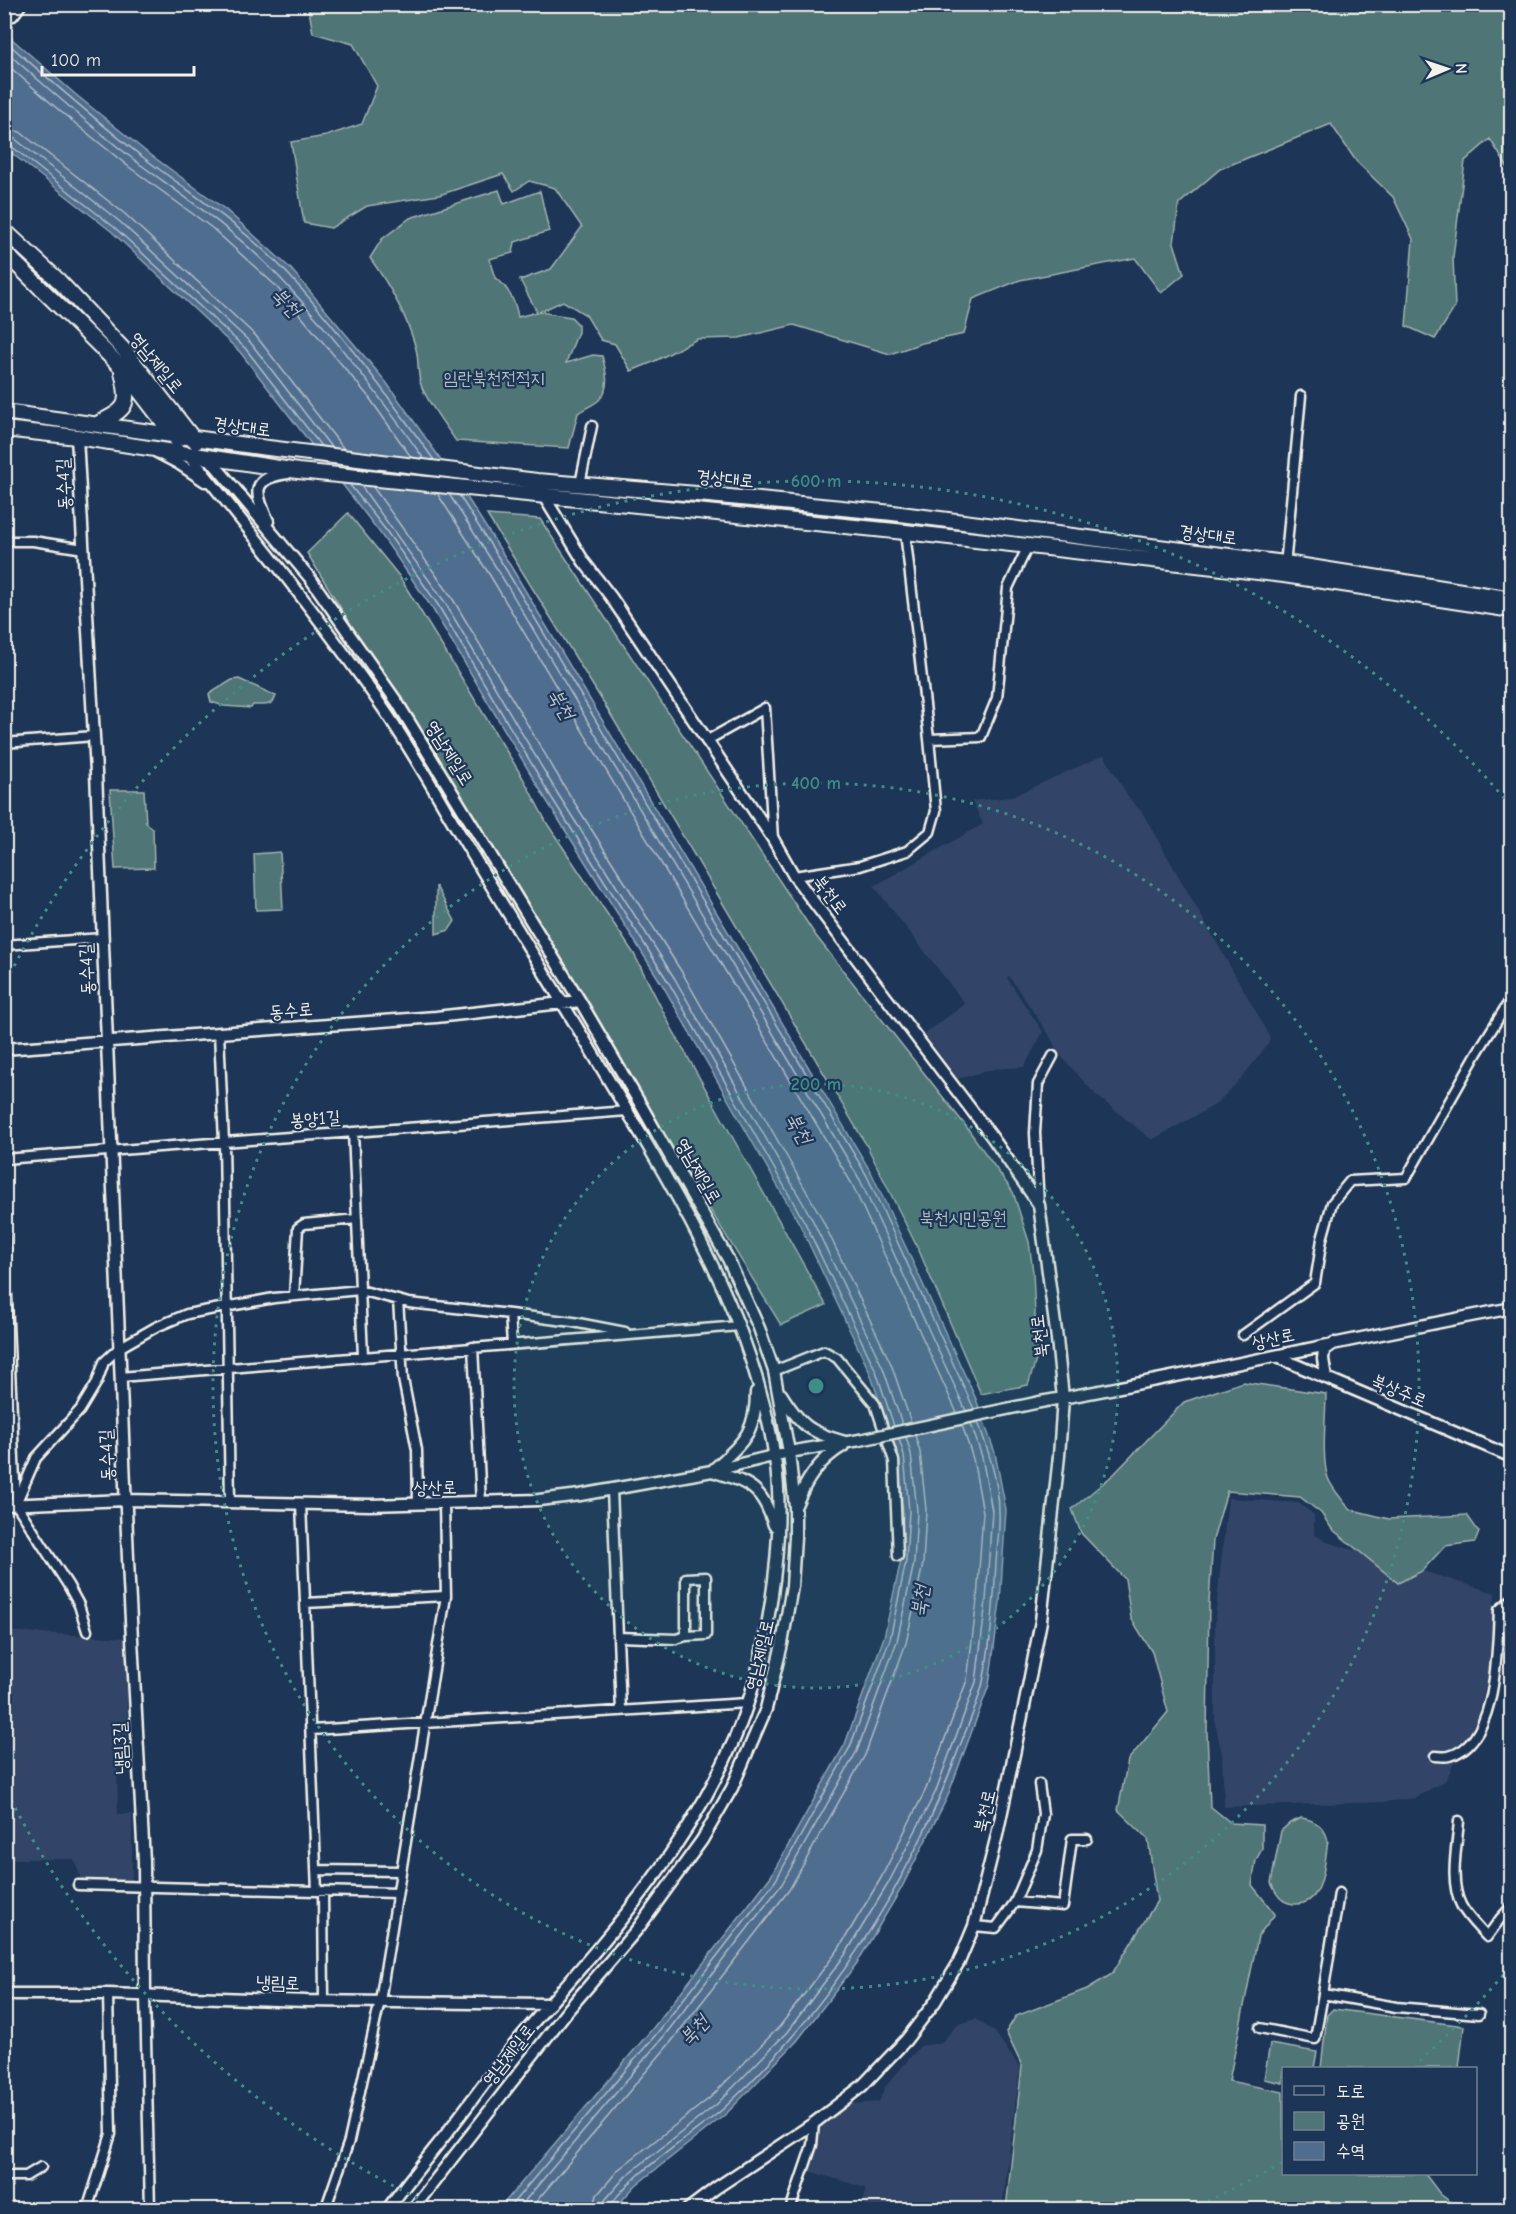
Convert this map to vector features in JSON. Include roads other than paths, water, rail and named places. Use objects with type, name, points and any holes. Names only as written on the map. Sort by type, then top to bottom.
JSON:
[{"type":"main road","name":"영남제일로","points":[[4,230],[59,281],[125,351],[208,458]]},
{"type":"main road","name":"영남제일로","points":[[4,252],[121,368],[189,455]]},
{"type":"main road","points":[[97,424],[120,412],[125,405],[126,394],[121,368]]},
{"type":"main road","name":"경상대로","points":[[4,412],[173,436],[497,476],[539,488],[1028,546],[1285,569],[1512,610]]},
{"type":"main road","name":"경상대로","points":[[4,429],[77,437],[298,471],[511,492],[580,484],[893,513],[1512,599]]},
{"type":"street","points":[[13,16],[22,4]]},
{"type":"street","points":[[1285,569],[1301,396]]},
{"type":"street","points":[[580,484],[592,426]]},
{"type":"street","name":"동수4길","points":[[77,437],[94,736],[126,1500]]},
{"type":"street","points":[[151,449],[178,463],[216,488]]},
{"type":"street","name":"영남제일로","points":[[189,455],[303,597],[386,712],[627,1111],[714,1268],[739,1326],[757,1374],[775,1456],[778,1486],[778,1536],[761,1657],[736,1736],[712,1787],[683,1837],[619,1925],[515,2044],[387,2210]]},
{"type":"street","name":"영남제일로","points":[[208,458],[275,535],[329,605],[397,702],[580,1001],[728,1259],[759,1328],[774,1371],[789,1452],[795,1507],[792,1586],[782,1644],[766,1709],[732,1788],[702,1840],[645,1919],[561,2019],[412,2210]]},
{"type":"street","points":[[275,535],[258,499],[260,485],[269,476],[298,471]]},
{"type":"street","name":"북천로","points":[[539,488],[773,839],[794,876],[992,1137],[1039,1205],[1063,1398],[1052,1529],[1041,1621],[999,1824],[975,1926],[959,1962],[935,2002],[906,2040],[862,2086],[814,2123],[687,2210]]},
{"type":"street","points":[[794,876],[860,866],[907,851],[930,832],[936,811],[905,532]]},
{"type":"street","points":[[4,542],[33,541],[84,549]]},
{"type":"street","points":[[929,739],[958,736],[981,737],[997,698],[1008,588],[1028,546]]},
{"type":"street","points":[[706,741],[765,708],[773,839]]},
{"type":"street","points":[[4,743],[94,736]]},
{"type":"street","points":[[4,945],[102,938]]},
{"type":"street","points":[[1243,1335],[1315,1283],[1322,1239],[1332,1203],[1350,1181],[1406,1178],[1476,1053],[1512,997]]},
{"type":"street","name":"동수로","points":[[4,1049],[436,1017],[580,1001]]},
{"type":"street","points":[[219,1033],[224,1142],[230,1501]]},
{"type":"street","points":[[1039,1205],[1035,1133],[1038,1084],[1053,1056]]},
{"type":"street","name":"봉양1길","points":[[4,1159],[627,1111]]},
{"type":"street","points":[[353,1132],[363,1356]]},
{"type":"street","points":[[294,1296],[297,1228],[304,1224],[357,1219]]},
{"type":"street","points":[[4,1231],[10,1505],[68,1585],[79,1605],[87,1631]]},
{"type":"street","points":[[10,1505],[36,1458],[81,1410],[97,1382],[104,1362],[119,1348],[156,1327],[188,1314],[226,1305],[360,1290],[408,1304],[573,1322],[637,1334]]},
{"type":"street","points":[[398,1300],[403,1378],[417,1450],[418,1504]]},
{"type":"street","name":"상산로","points":[[10,1505],[126,1500],[301,1504],[444,1504],[539,1500],[712,1471],[789,1452],[848,1443],[1274,1356],[1337,1341],[1512,1308]]},
{"type":"street","points":[[510,1314],[512,1344]]},
{"type":"street","points":[[120,1377],[739,1326]]},
{"type":"street","points":[[1326,1378],[1324,1350],[1337,1341]]},
{"type":"street","points":[[473,1347],[481,1503]]},
{"type":"street","points":[[774,1371],[824,1351],[837,1358],[875,1404],[894,1461],[898,1556]]},
{"type":"street","name":"북상주로","points":[[1274,1356],[1512,1457]]},
{"type":"street","points":[[757,1374],[754,1423],[739,1446],[712,1471],[746,1482],[758,1492],[769,1507],[778,1536]]},
{"type":"street","points":[[778,1389],[795,1416],[807,1428],[848,1443]]},
{"type":"street","points":[[795,1507],[805,1483],[814,1471],[831,1453],[848,1443]]},
{"type":"street","points":[[612,1489],[621,1711]]},
{"type":"street","name":"냉림3길","points":[[126,1500],[144,1887],[145,1995]]},
{"type":"street","points":[[301,1504],[316,1870],[320,1891],[324,2001]]},
{"type":"street","points":[[325,2210],[348,2141],[380,2001],[446,1596],[444,1504]]},
{"type":"street","points":[[618,1637],[676,1639],[706,1635],[706,1577],[686,1578],[686,1636]]},
{"type":"street","points":[[305,1604],[446,1596]]},
{"type":"street","points":[[1435,1756],[1449,1756],[1468,1746],[1484,1722],[1495,1671],[1499,1610],[1512,1599]]},
{"type":"street","points":[[310,1730],[747,1703]]},
{"type":"street","points":[[975,1926],[996,1928],[1015,1902],[1037,1850],[1043,1814],[1039,1784]]},
{"type":"street","points":[[1459,1821],[1455,1885],[1457,1896],[1467,1916],[1487,1937],[1512,1906]]},
{"type":"street","points":[[1015,1902],[1063,1906],[1072,1839],[1088,1839]]},
{"type":"street","points":[[316,1870],[400,1872]]},
{"type":"street","points":[[78,1885],[397,1893]]},
{"type":"street","points":[[1260,2028],[1315,2039],[1339,1893]]},
{"type":"street","name":"냉림로","points":[[4,1994],[108,1994],[324,2001],[550,2004]]},
{"type":"street","points":[[87,2210],[111,2134],[108,1994]]},
{"type":"street","points":[[1323,1994],[1396,2007],[1479,2014]]},
{"type":"street","points":[[145,1995],[150,2210]]},
{"type":"street","points":[[790,2210],[812,2145],[814,2123]]},
{"type":"street","points":[[4,2176],[26,2176],[41,2167]]},
{"type":"water","name":"북천","points":[[4,32],[144,150],[226,210],[291,269],[386,382],[461,488],[510,565],[872,1174],[976,1399],[995,1453],[1006,1510],[1000,1602],[989,1685],[947,1798],[901,1889],[857,1963],[797,2041],[726,2114],[636,2185],[614,2209],[499,2209],[653,2028],[771,1876],[845,1744],[884,1637],[901,1560],[903,1512],[898,1456],[870,1373],[800,1225],[663,986],[545,798],[432,608],[380,533],[240,352],[111,231],[5,148]]},
{"type":"park label","name":"임란북천전적지","points":[[494,378]]},
{"type":"park label","name":"북천시민공원","points":[[963,1218]]}]
